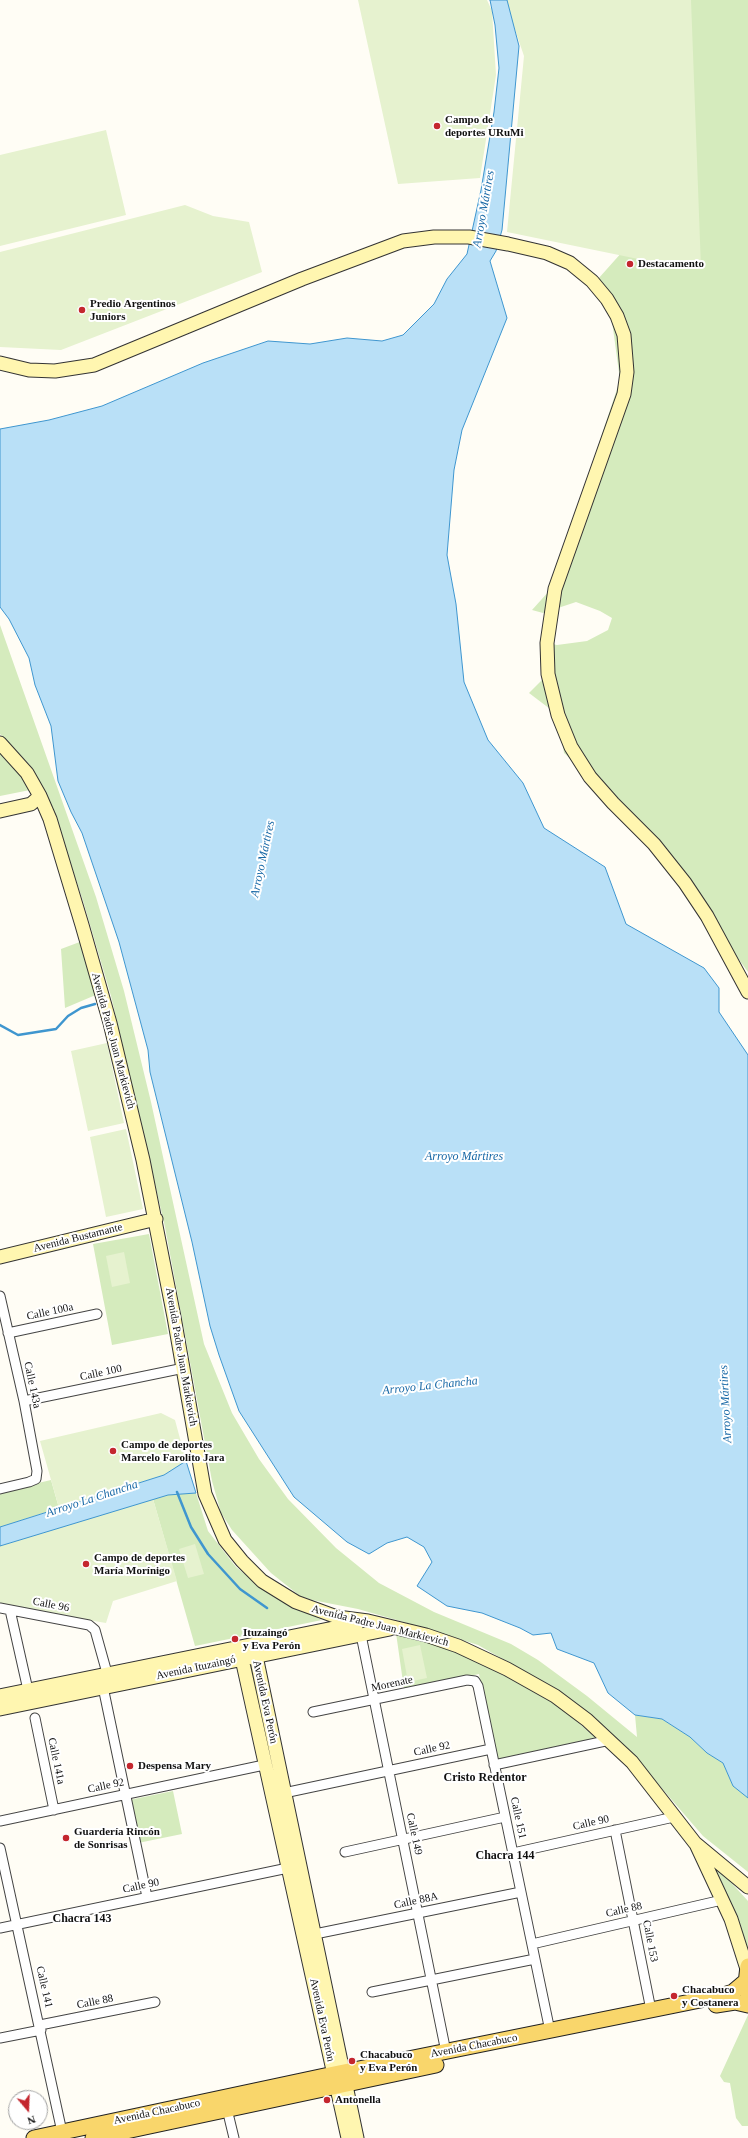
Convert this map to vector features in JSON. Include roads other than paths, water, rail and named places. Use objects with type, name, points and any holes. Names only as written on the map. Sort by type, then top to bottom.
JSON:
[{"type":"main road","points":[[0,363],[29,370],[55,371],[94,365],[371,252],[403,241],[434,237],[469,237],[508,244],[547,253],[570,263],[592,281],[607,299],[617,316],[624,335],[627,352],[627,372],[624,394],[555,589],[547,643],[548,674],[558,715],[571,748],[590,777],[613,803],[654,844],[685,883],[707,916],[748,992]]},
{"type":"main road","name":"Avenida Padre Juan Markievich","points":[[0,743],[27,773],[40,796],[50,819],[110,1023],[156,1220],[184,1368],[205,1494],[225,1540],[242,1561],[275,1591],[315,1610],[337,1617],[368,1621],[426,1635],[458,1646],[507,1669],[555,1696],[587,1720],[610,1740],[632,1762],[696,1843],[748,1886]]},
{"type":"main road","points":[[0,801],[29,796],[40,796]]},
{"type":"main road","points":[[0,811],[31,804],[40,796]]},
{"type":"main road","name":"Avenida Bustamante","points":[[0,1257],[156,1220]]},
{"type":"main road","name":"Avenida Ituzaingó","points":[[0,1696],[368,1621]]},
{"type":"main road","name":"Avenida Ituzaingó","points":[[0,1709],[393,1628]]},
{"type":"main road","name":"Avenida Eva Perón","points":[[348,2138],[340,2079],[315,1934],[256,1656],[247,1646],[242,1659],[264,1765],[340,2079],[357,2138]]},
{"type":"main road","name":"Avenida Padre Juan Markievich","points":[[696,1843],[736,1933],[747,1977]]},
{"type":"main road","name":"Avenida Chacabuco","points":[[93,2138],[119,2135],[227,2109],[446,2052],[720,1996],[733,1992],[747,1977]]},
{"type":"main road","name":"Avenida Chacabuco","points":[[34,2138],[722,2004],[735,2002],[748,2005]]},
{"type":"street","name":"Calle 143a","points":[[0,1296],[24,1402],[37,1471],[36,1479],[0,1489]]},
{"type":"street","name":"Calle 100a","points":[[8,1333],[97,1314]]},
{"type":"street","name":"Calle 100","points":[[24,1402],[184,1368]]},
{"type":"street","name":"Calle 96","points":[[0,1608],[89,1625],[96,1630],[107,1673]]},
{"type":"street","points":[[10,1610],[28,1690]]},
{"type":"street","points":[[351,1625],[361,1634]]},
{"type":"street","name":"Calle 149","points":[[361,1634],[446,2052]]},
{"type":"street","points":[[107,1673],[103,1687],[124,1795],[147,1897]]},
{"type":"street","name":"Morenate","points":[[313,1712],[466,1680],[475,1681]]},
{"type":"street","name":"Calle 151","points":[[475,1681],[478,1686],[550,2031]]},
{"type":"street","name":"Calle 141a","points":[[35,1718],[54,1810]]},
{"type":"street","points":[[494,1765],[610,1740]]},
{"type":"street","name":"Calle 92","points":[[284,1793],[491,1749]]},
{"type":"street","name":"Calle 92","points":[[0,1821],[264,1765]]},
{"type":"street","points":[[345,1852],[505,1816]]},
{"type":"street","name":"Calle 90","points":[[513,1853],[674,1817]]},
{"type":"street","name":"Calle 153","points":[[615,1830],[651,2010]]},
{"type":"street","name":"Calle 141","points":[[0,1848],[62,2132]]},
{"type":"street","name":"Calle 90","points":[[0,1928],[288,1868]]},
{"type":"street","name":"Calle 88A","points":[[315,1934],[521,1892]]},
{"type":"street","name":"Calle 88","points":[[532,1944],[722,1900]]},
{"type":"street","points":[[372,1992],[535,1959]]},
{"type":"street","name":"Calle 88","points":[[0,2038],[155,2002]]},
{"type":"street","points":[[227,2109],[234,2138]]},
{"type":"water","name":"Arroyo Mártires","points":[[490,0],[507,0],[519,46],[502,230],[496,251],[490,261],[507,318],[462,430],[454,470],[447,555],[456,604],[464,682],[488,740],[523,783],[544,828],[605,867],[626,924],[704,968],[719,988],[719,1012],[748,1055],[748,1798],[733,1786],[723,1763],[707,1753],[690,1737],[662,1719],[635,1715],[608,1693],[594,1663],[557,1649],[551,1633],[533,1635],[520,1628],[482,1613],[447,1606],[417,1586],[432,1562],[424,1547],[407,1537],[387,1543],[369,1554],[347,1542],[294,1497],[239,1411],[210,1326],[192,1242],[150,1072],[148,1050],[119,942],[82,833],[58,781],[51,726],[35,685],[29,658],[9,619],[0,607],[0,429],[49,420],[102,406],[203,363],[268,341],[310,344],[347,338],[382,341],[403,335],[434,304],[447,279],[467,254],[481,190],[494,112],[499,68],[495,25]]},
{"type":"water","name":"Arroyo La Chancha","points":[[186,1461],[196,1493],[168,1495],[0,1546],[0,1527],[164,1475]]},
{"type":"waterway","points":[[0,1025],[18,1035],[56,1029],[68,1016],[81,1008],[95,1004]]},
{"type":"waterway","points":[[177,1492],[191,1527],[208,1554],[240,1589],[267,1608]]},
{"type":"place","name":"Campo de deportes URuMi","points":[[437,126]]},
{"type":"place","name":"Destacamento","points":[[630,264]]},
{"type":"place","name":"Predio Argentinos Juniors","points":[[82,310]]},
{"type":"place","name":"Campo de deportes Marcelo Farolito Jara","points":[[113,1451]]},
{"type":"place","name":"Campo de deportes María Morínigo","points":[[86,1564]]},
{"type":"place","name":"Ituzaingó y Eva Perón","points":[[235,1639]]},
{"type":"place","name":"Despensa Mary","points":[[130,1766]]},
{"type":"place","name":"Guardería Rincón de Sonrisas","points":[[66,1838]]},
{"type":"place","name":"Chacabuco y Costanera","points":[[674,1996]]},
{"type":"place","name":"Chacabuco y Eva Perón","points":[[352,2061]]},
{"type":"place","name":"Antonella","points":[[327,2100]]},
{"type":"district","name":"Cristo Redentor","points":[[485,1778]]},
{"type":"district","name":"Chacra 144","points":[[505,1856]]},
{"type":"district","name":"Chacra 143","points":[[82,1919]]}]
